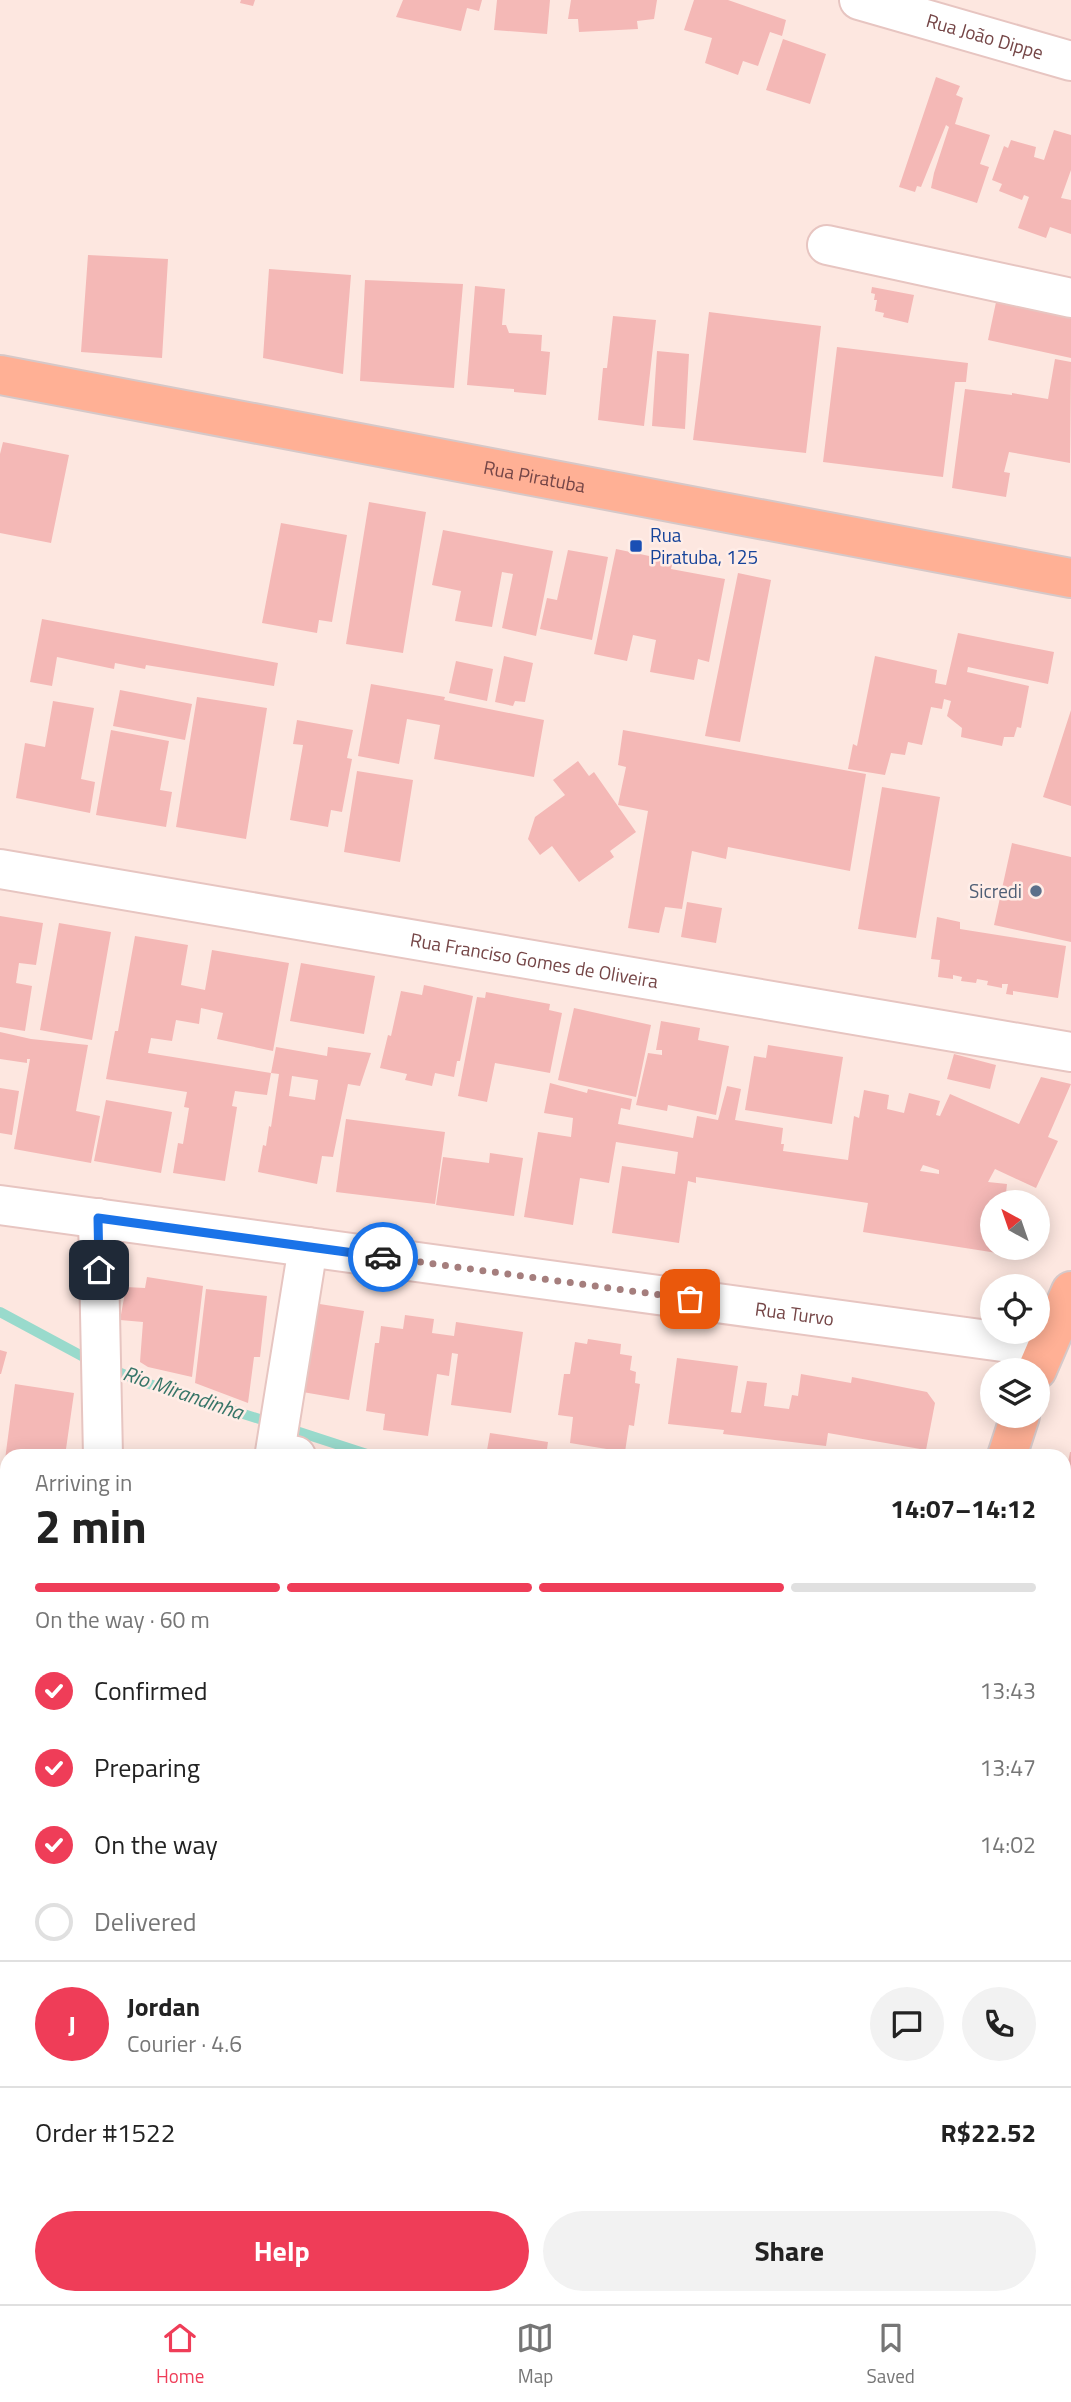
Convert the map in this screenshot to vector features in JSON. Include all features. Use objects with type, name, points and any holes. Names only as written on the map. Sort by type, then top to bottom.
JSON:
[{"type":"main road","name":"Rua Piratuba","points":[[0,375],[1071,578]]},
{"type":"main road","points":[[1042,1358],[1071,1291]]},
{"type":"main road","points":[[1009,1449],[1016,1428]]},
{"type":"street","name":"Rua João Dippe","points":[[859,0],[1071,61]]},
{"type":"street","points":[[827,244],[1071,298]]},
{"type":"street","name":"Rua Franciso Gomes de Oliveira","points":[[0,869],[1071,1052]]},
{"type":"street","name":"Rua Turvo","points":[[0,1205],[308,1247],[1035,1358]]},
{"type":"street","points":[[98,1218],[103,1449]]},
{"type":"street","points":[[285,1435],[308,1247]]},
{"type":"building","points":[[241,0],[255,0],[253,6],[240,3]]},
{"type":"building","points":[[403,0],[482,0],[479,11],[467,8],[461,31],[396,17]]},
{"type":"building","points":[[497,0],[550,0],[547,34],[494,30]]},
{"type":"building","points":[[571,0],[657,0],[654,19],[637,21],[638,29],[579,32],[578,19],[568,19]]},
{"type":"building","points":[[694,0],[728,0],[786,20],[782,36],[770,32],[758,66],[743,61],[738,75],[705,63],[712,38],[684,30]]},
{"type":"building","points":[[783,39],[826,54],[810,104],[766,90]]},
{"type":"building","points":[[936,77],[960,86],[956,95],[963,98],[955,124],[990,135],[980,164],[989,167],[977,203],[931,188],[949,127],[946,125],[921,187],[917,186],[915,192],[899,187]]},
{"type":"building","points":[[1054,130],[1071,135],[1071,170],[1061,198],[1071,200],[1071,234],[1050,227],[1046,238],[1018,228],[1029,197],[1024,195],[1022,200],[999,191],[1002,184],[992,180],[1004,146],[1008,148],[1011,140],[1036,147],[1034,157],[1044,160]]},
{"type":"building","points":[[88,255],[168,259],[162,358],[81,352]]},
{"type":"building","points":[[269,269],[351,275],[343,374],[263,358]]},
{"type":"building","points":[[365,280],[463,284],[454,388],[360,381]]},
{"type":"building","points":[[475,286],[505,289],[502,325],[506,325],[509,333],[542,335],[541,351],[550,352],[546,395],[467,385]]},
{"type":"building","points":[[872,287],[914,295],[908,323],[883,317],[884,313],[875,311],[877,300],[874,300],[875,294],[871,293]]},
{"type":"building","points":[[999,288],[1071,304],[1071,358],[988,340]]},
{"type":"building","points":[[709,312],[821,326],[806,453],[693,440]]},
{"type":"building","points":[[613,316],[656,320],[644,426],[598,420],[603,368],[607,368]]},
{"type":"building","points":[[837,347],[968,363],[966,382],[955,382],[943,477],[823,462]]},
{"type":"building","points":[[657,351],[689,354],[685,429],[652,426]]},
{"type":"building","points":[[1055,359],[1071,362],[1070,463],[1009,452],[1004,472],[1010,473],[1006,497],[952,488],[965,389],[1048,399]]},
{"type":"building","points":[[3,442],[69,455],[51,543],[0,533],[0,454]]},
{"type":"building","points":[[369,502],[426,512],[403,653],[346,644]]},
{"type":"building","points":[[281,523],[347,535],[332,622],[319,620],[317,633],[262,623]]},
{"type":"building","points":[[443,530],[553,551],[536,636],[502,628],[513,574],[502,572],[492,627],[455,621],[461,591],[432,585]]},
{"type":"building","points":[[616,549],[673,561],[671,569],[725,579],[709,662],[698,659],[694,680],[650,672],[656,640],[633,635],[627,661],[594,654]]},
{"type":"building","points":[[568,550],[608,557],[592,640],[540,629],[547,598],[557,600]]},
{"type":"building","points":[[738,573],[771,580],[740,742],[705,736]]},
{"type":"building","points":[[42,619],[278,663],[274,686],[146,665],[145,669],[115,663],[114,669],[57,657],[52,686],[30,682]]},
{"type":"building","points":[[958,633],[1054,652],[1048,684],[968,667],[967,672],[1029,686],[1021,728],[1017,727],[1014,737],[1004,737],[1002,746],[961,737],[962,728],[947,716],[951,701],[944,699],[942,709],[931,707],[922,745],[908,742],[905,755],[891,753],[885,775],[848,769],[853,744],[857,746],[875,656],[937,670],[935,683],[946,685]]},
{"type":"building","points":[[504,656],[533,663],[525,702],[515,701],[513,706],[495,702]]},
{"type":"building","points":[[456,661],[493,669],[487,701],[449,693]]},
{"type":"building","points":[[371,684],[445,697],[444,700],[544,720],[534,777],[434,759],[440,725],[407,719],[399,764],[358,756]]},
{"type":"building","points":[[120,690],[192,704],[185,740],[113,726]]},
{"type":"building","points":[[197,697],[267,708],[246,839],[176,827]]},
{"type":"building","points":[[53,701],[94,708],[81,779],[95,782],[90,813],[16,798],[25,743],[45,747]]},
{"type":"building","points":[[1071,710],[1071,806],[1043,797]]},
{"type":"building","points":[[297,720],[353,730],[347,758],[352,759],[342,812],[331,810],[328,827],[290,820],[303,745],[293,744]]},
{"type":"building","points":[[111,730],[169,741],[160,790],[172,792],[166,827],[96,815]]},
{"type":"building","points":[[623,730],[866,774],[850,871],[728,847],[726,859],[692,851],[682,909],[665,907],[659,933],[628,928],[648,811],[618,805],[626,767],[618,765]]},
{"type":"building","points":[[578,761],[589,776],[594,772],[636,832],[610,851],[614,857],[579,882],[552,846],[540,855],[528,839],[535,817],[565,795],[553,780]]},
{"type":"building","points":[[357,771],[413,780],[400,862],[344,852]]},
{"type":"building","points":[[882,787],[940,797],[916,938],[858,929]]},
{"type":"building","name":"Sicredi","points":[[1012,843],[1071,857],[1071,942],[994,925]]},
{"type":"building","points":[[687,902],[722,908],[716,943],[681,937]]},
{"type":"building","points":[[0,916],[43,923],[36,965],[19,963],[16,983],[32,986],[25,1031],[0,1027]]},
{"type":"building","points":[[937,917],[960,922],[960,929],[1066,946],[1058,998],[1013,991],[1013,995],[1006,994],[1008,984],[1002,984],[1002,988],[987,985],[988,981],[977,979],[976,983],[961,981],[962,977],[953,975],[953,979],[938,977],[940,960],[931,959]]},
{"type":"building","points":[[59,923],[111,932],[92,1040],[40,1030]]},
{"type":"building","points":[[135,936],[188,945],[181,985],[205,990],[212,950],[289,963],[273,1051],[217,1039],[223,1013],[201,1008],[199,1024],[176,1020],[172,1041],[151,1038],[148,1053],[271,1073],[267,1095],[235,1091],[232,1106],[237,1107],[225,1181],[173,1173],[178,1143],[183,1144],[189,1108],[184,1107],[187,1092],[106,1079],[115,1031],[118,1031]]},
{"type":"building","points":[[301,963],[375,976],[364,1034],[290,1021]]},
{"type":"building","points":[[424,985],[473,996],[460,1061],[457,1061],[454,1077],[435,1073],[432,1086],[405,1080],[407,1074],[380,1068],[388,1035],[391,1036],[401,991],[422,995]]},
{"type":"building","points":[[486,992],[550,1004],[549,1010],[562,1013],[550,1073],[495,1063],[487,1102],[458,1096],[477,997],[485,998]]},
{"type":"building","points":[[574,1008],[651,1025],[636,1097],[558,1080]]},
{"type":"building","points":[[661,1021],[700,1028],[698,1040],[729,1046],[716,1115],[668,1105],[667,1111],[636,1105],[648,1053],[662,1055],[662,1050],[656,1050]]},
{"type":"building","points":[[0,1032],[31,1039],[88,1045],[76,1111],[100,1116],[91,1163],[14,1149],[30,1059],[27,1059],[27,1063],[0,1059]]},
{"type":"building","points":[[768,1045],[843,1057],[832,1124],[745,1110],[754,1056],[766,1058]]},
{"type":"building","points":[[276,1047],[327,1056],[328,1047],[371,1053],[360,1086],[348,1084],[333,1157],[322,1156],[317,1184],[258,1172],[263,1145],[266,1146],[269,1126],[271,1127],[279,1074],[271,1073]],"holes":[[[292,1076],[318,1080],[315,1100],[289,1096]]]},
{"type":"building","points":[[954,1054],[996,1065],[990,1089],[947,1079]]},
{"type":"building","points":[[1041,1077],[1071,1084],[1048,1137],[1058,1141],[1036,1188],[995,1169],[988,1182],[1007,1184],[1006,1190],[980,1190],[980,1250],[863,1232],[868,1203],[696,1177],[696,1183],[688,1181],[679,1243],[612,1233],[622,1166],[675,1174],[678,1152],[616,1142],[609,1183],[580,1178],[573,1225],[524,1217],[538,1132],[571,1137],[573,1118],[544,1113],[550,1083],[587,1093],[588,1089],[632,1099],[630,1110],[621,1108],[618,1124],[693,1138],[697,1116],[718,1120],[727,1086],[741,1089],[735,1120],[783,1128],[783,1151],[848,1160],[854,1116],[859,1118],[864,1090],[889,1095],[887,1109],[904,1113],[909,1093],[940,1101],[936,1115],[940,1116],[950,1094],[1019,1124]],"holes":[[[923,1165],[939,1170],[939,1174],[920,1171]]]},
{"type":"building","points":[[0,1088],[19,1091],[12,1135],[0,1133]]},
{"type":"building","points":[[106,1100],[172,1112],[161,1173],[94,1161]]},
{"type":"building","points":[[346,1119],[445,1132],[435,1204],[336,1192]]},
{"type":"building","points":[[490,1153],[523,1158],[514,1216],[436,1205],[443,1157],[489,1163]]},
{"type":"building","points":[[147,1277],[203,1286],[192,1377],[148,1367],[140,1362],[143,1322],[120,1320],[126,1287],[145,1288]]},
{"type":"building","points":[[206,1289],[267,1296],[260,1357],[254,1357],[248,1403],[195,1383]]},
{"type":"building","points":[[307,1302],[364,1311],[349,1400],[291,1390]]},
{"type":"building","points":[[405,1315],[434,1319],[432,1333],[454,1336],[456,1322],[523,1332],[511,1413],[451,1405],[458,1354],[452,1353],[449,1376],[437,1374],[428,1436],[383,1430],[385,1414],[366,1411],[375,1343],[379,1343],[381,1326],[403,1329]]},
{"type":"building","points":[[588,1339],[621,1344],[620,1354],[632,1356],[630,1370],[636,1372],[635,1383],[640,1384],[634,1426],[629,1425],[625,1449],[570,1443],[573,1417],[558,1415],[564,1374],[570,1374],[575,1342],[587,1344]]},
{"type":"building","points":[[0,1350],[7,1352],[1,1374],[0,1374]]},
{"type":"building","points":[[677,1358],[738,1366],[731,1412],[741,1413],[747,1381],[767,1383],[764,1406],[789,1409],[792,1395],[798,1396],[801,1374],[851,1383],[852,1377],[927,1392],[935,1403],[926,1449],[828,1433],[826,1446],[723,1434],[724,1430],[668,1424]]},
{"type":"building","points":[[15,1384],[74,1393],[66,1449],[6,1449]]},
{"type":"building","points":[[490,1433],[548,1442],[547,1449],[487,1449]]},
{"type":"waterway","name":"Rio Mirandinha","points":[[0,1312],[93,1362]]},
{"type":"waterway","name":"Rio Mirandinha","points":[[108,1368],[143,1382],[272,1423]]},
{"type":"waterway","name":"Rio Mirandinha","points":[[287,1428],[352,1449]]},
{"type":"way so far","points":[[383,1257],[690,1299]]},
{"type":"place","name":"Rua Piratuba, 125","points":[[636,546]]},
{"type":"place","name":"Sicredi","points":[[1036,891]]},
{"type":"route","points":[[99,1270],[98,1218],[383,1257]]}]
